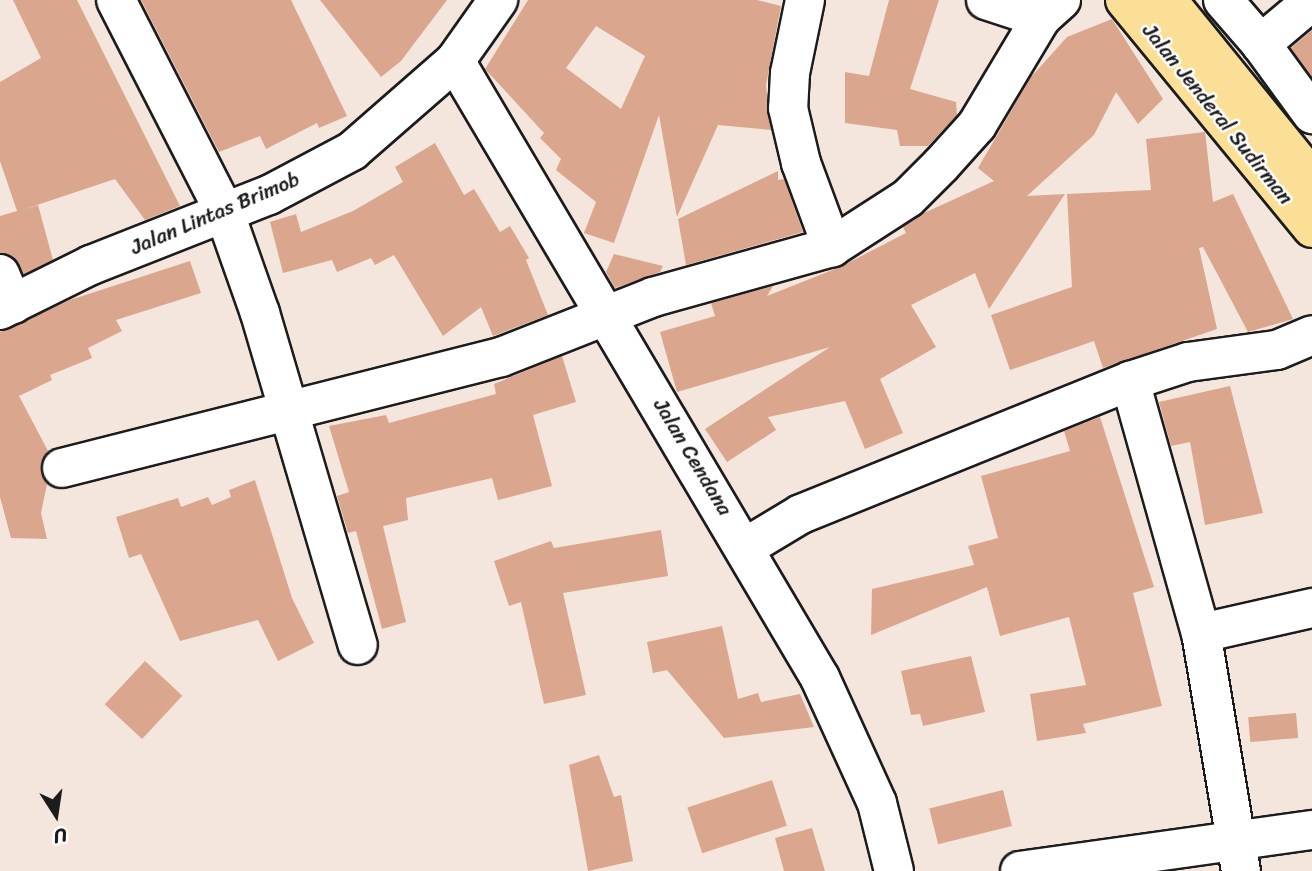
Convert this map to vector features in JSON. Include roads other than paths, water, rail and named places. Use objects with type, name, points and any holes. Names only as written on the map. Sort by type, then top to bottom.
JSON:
[{"type":"main road","name":"Jalan Jenderal Sudirman","points":[[1125,0],[1312,229]]},
{"type":"main road","name":"Jalan Jenderal Sudirman","points":[[1167,0],[1312,179]]},
{"type":"street","points":[[116,0],[224,211],[289,413],[358,645]]},
{"type":"street","name":"Jalan Lintas Brimob","points":[[4,296],[269,195],[352,152],[455,61],[498,0]]},
{"type":"street","points":[[805,0],[790,73],[788,108],[801,163],[832,247]]},
{"type":"street","points":[[62,468],[289,413],[501,357],[653,297],[832,247],[908,198],[977,125],[1051,9],[986,0]]},
{"type":"street","points":[[1223,0],[1261,44],[1312,114]]},
{"type":"street","points":[[1261,44],[1312,1]]},
{"type":"street","name":"Jalan Cendana","points":[[455,61],[746,547],[857,752],[877,803],[894,871]]},
{"type":"street","points":[[746,547],[801,514],[1130,381],[1188,362],[1277,349],[1312,335]]},
{"type":"street","points":[[1130,381],[1201,633],[1238,856]]},
{"type":"street","points":[[1201,633],[1312,608]]},
{"type":"street","points":[[1020,871],[1238,856],[1312,830]]}]
